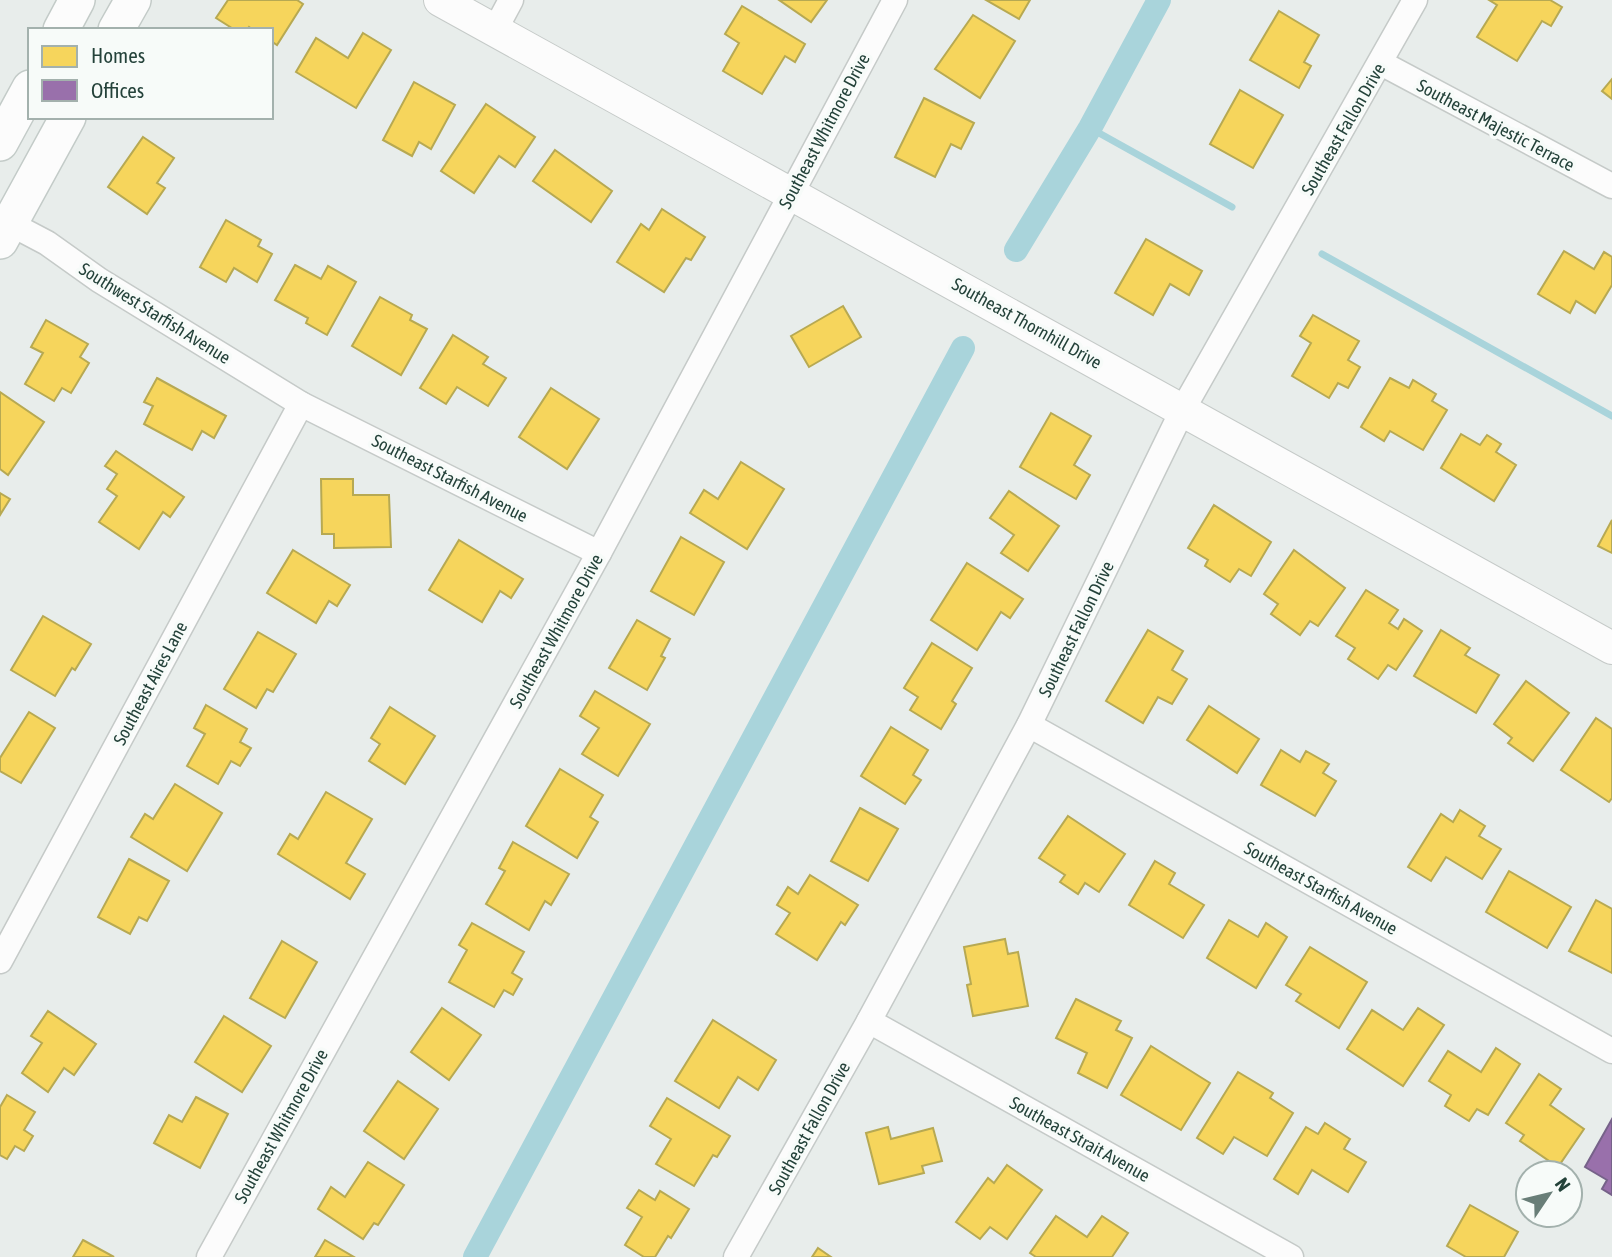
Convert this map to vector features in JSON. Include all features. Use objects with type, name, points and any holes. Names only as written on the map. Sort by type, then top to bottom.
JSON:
[{"type":"main road","points":[[62,28],[77,0]]},
{"type":"main road","points":[[117,28],[133,0]]},
{"type":"main road","points":[[0,143],[28,92]]},
{"type":"main road","points":[[5,232],[67,119]]},
{"type":"street","name":"Southeast Thornhill Drive","points":[[440,0],[1612,648]]},
{"type":"street","points":[[495,30],[511,0]]},
{"type":"street","name":"Southeast Whitmore Drive","points":[[209,1257],[599,553],[895,0]]},
{"type":"street","name":"Southeast Fallon Drive","points":[[736,1257],[869,1021],[1029,725],[1183,409],[1415,0]]},
{"type":"street","name":"Southeast Majestic Terrace","points":[[1381,63],[1612,186]]},
{"type":"street","name":"Southwest Starfish Avenue","points":[[5,232],[47,243],[99,280],[301,404]]},
{"type":"street","name":"Southeast Starfish Avenue","points":[[301,404],[599,553]]},
{"type":"street","name":"Southeast Aires Lane","points":[[0,961],[301,404]]},
{"type":"street","name":"Southeast Starfish Avenue","points":[[1029,725],[1612,1051]]},
{"type":"street","name":"Southeast Strait Avenue","points":[[869,1021],[1291,1257]]},
{"type":"building: Homes","points":[[228,0],[297,0],[303,4],[277,45],[273,42],[273,28],[232,28],[216,18]]},
{"type":"building: Homes","points":[[779,0],[827,0],[811,22]]},
{"type":"building: Homes","points":[[986,0],[1030,0],[1019,19]]},
{"type":"building: Homes","points":[[1489,0],[1550,0],[1562,7],[1551,26],[1542,21],[1517,61],[1477,37],[1497,5]]},
{"type":"building: Homes","points":[[742,6],[805,44],[795,62],[785,56],[762,94],[723,71],[739,43],[725,34]]},
{"type":"building: Homes","points":[[1279,11],[1319,35],[1304,62],[1311,66],[1299,88],[1250,60]]},
{"type":"building: Homes","points":[[973,15],[1015,41],[980,98],[935,69]]},
{"type":"building: Homes","points":[[363,33],[391,50],[356,108],[296,72],[316,38],[348,58]]},
{"type":"building: Homes","points":[[1612,79],[1612,99],[1602,91]]},
{"type":"building: Homes","points":[[414,82],[455,105],[431,149],[419,142],[412,156],[383,140]]},
{"type":"building: Homes","points":[[1240,90],[1283,115],[1253,168],[1210,144]]},
{"type":"building: Homes","points":[[924,98],[974,123],[961,149],[951,144],[935,177],[895,157]]},
{"type":"building: Homes","points":[[486,104],[535,137],[515,167],[499,156],[474,193],[441,171]]},
{"type":"building: Homes","points":[[143,137],[174,158],[157,183],[165,188],[147,214],[108,187]]},
{"type":"building: Homes","points":[[555,150],[612,191],[591,222],[533,181]]},
{"type":"building: Homes","points":[[662,209],[705,237],[691,260],[686,258],[664,292],[617,262],[641,224],[649,230]]},
{"type":"building: Homes","points":[[226,220],[261,240],[258,246],[272,254],[257,282],[234,268],[226,282],[200,267]]},
{"type":"building: Homes","points":[[1146,239],[1202,271],[1189,295],[1170,284],[1153,315],[1115,293]]},
{"type":"building: Homes","points":[[1564,251],[1594,269],[1604,252],[1612,257],[1612,285],[1595,313],[1576,301],[1570,313],[1538,294]]},
{"type":"building: Homes","points":[[295,265],[321,279],[328,266],[356,282],[327,335],[306,323],[308,318],[275,300]]},
{"type":"building: Homes","points":[[380,297],[412,315],[410,320],[427,329],[401,375],[352,346]]},
{"type":"building: Homes","points":[[843,306],[861,337],[809,367],[791,336]]},
{"type":"building: Homes","points":[[1313,315],[1359,341],[1348,360],[1360,367],[1348,388],[1338,383],[1329,398],[1292,376],[1311,343],[1300,336]]},
{"type":"building: Homes","points":[[46,320],[88,344],[80,357],[89,363],[71,393],[62,388],[54,401],[25,384],[43,353],[31,347]]},
{"type":"building: Homes","points":[[453,335],[488,357],[483,364],[506,378],[488,406],[457,387],[446,404],[420,388]]},
{"type":"building: Homes","points":[[157,378],[226,416],[214,438],[202,431],[192,450],[144,424],[153,406],[144,402]]},
{"type":"building: Homes","points":[[1390,378],[1409,388],[1413,380],[1436,394],[1432,401],[1447,410],[1423,450],[1390,431],[1384,441],[1361,427]]},
{"type":"building: Homes","points":[[551,388],[599,419],[567,469],[519,437]]},
{"type":"building: Homes","points":[[0,392],[44,422],[8,475],[0,469]]},
{"type":"building: Homes","points":[[1051,413],[1091,436],[1074,465],[1090,475],[1076,499],[1020,467]]},
{"type":"building: Homes","points":[[1461,434],[1480,445],[1487,435],[1501,444],[1496,452],[1516,465],[1494,501],[1441,468]]},
{"type":"building: Homes","points":[[116,451],[184,497],[170,517],[163,512],[139,549],[99,522],[117,496],[107,489],[117,474],[105,466]]},
{"type":"building: Homes","points":[[741,462],[784,489],[747,549],[690,513],[704,490],[718,499]]},
{"type":"building: Homes","points":[[321,479],[353,479],[353,495],[389,495],[391,547],[334,548],[334,534],[322,534]]},
{"type":"building: Homes","points":[[1009,491],[1059,526],[1028,571],[1001,553],[1014,535],[990,518]]},
{"type":"building: Homes","points":[[0,493],[10,499],[0,515]]},
{"type":"building: Homes","points":[[1214,505],[1271,542],[1251,576],[1239,569],[1230,582],[1205,566],[1208,560],[1188,548]]},
{"type":"building: Homes","points":[[1612,520],[1612,553],[1598,546]]},
{"type":"building: Homes","points":[[681,537],[724,562],[694,615],[651,591]]},
{"type":"building: Homes","points":[[459,540],[523,579],[511,598],[500,591],[482,622],[429,590]]},
{"type":"building: Homes","points":[[293,550],[350,585],[337,606],[329,601],[316,623],[267,593]]},
{"type":"building: Homes","points":[[1294,550],[1345,588],[1318,626],[1310,621],[1300,635],[1271,614],[1278,604],[1264,594]]},
{"type":"building: Homes","points":[[967,563],[1023,599],[1010,618],[1001,612],[977,650],[931,620]]},
{"type":"building: Homes","points":[[1366,590],[1398,610],[1389,623],[1398,629],[1404,619],[1422,631],[1396,670],[1388,665],[1378,679],[1348,659],[1355,648],[1336,636]]},
{"type":"building: Homes","points":[[43,616],[91,644],[55,696],[11,670]]},
{"type":"building: Homes","points":[[637,620],[670,639],[661,656],[665,658],[647,690],[609,668]]},
{"type":"building: Homes","points":[[1148,630],[1183,651],[1172,670],[1187,679],[1172,704],[1158,697],[1143,723],[1106,701]]},
{"type":"building: Homes","points":[[1441,630],[1470,648],[1465,655],[1499,675],[1476,713],[1414,676]]},
{"type":"building: Homes","points":[[258,632],[296,654],[273,692],[267,689],[256,708],[224,689]]},
{"type":"building: Homes","points":[[932,643],[972,668],[952,701],[956,704],[941,729],[910,710],[918,697],[904,688]]},
{"type":"building: Homes","points":[[1526,681],[1569,713],[1533,761],[1508,743],[1512,738],[1494,724]]},
{"type":"building: Homes","points":[[595,691],[650,724],[618,776],[582,754],[599,728],[580,716]]},
{"type":"building: Homes","points":[[206,705],[247,729],[240,742],[251,748],[240,766],[231,761],[218,784],[187,766],[205,734],[194,728]]},
{"type":"building: Homes","points":[[1209,706],[1259,739],[1237,773],[1187,740]]},
{"type":"building: Homes","points":[[390,707],[435,736],[405,784],[369,761],[380,744],[371,738]]},
{"type":"building: Homes","points":[[29,712],[55,728],[21,783],[0,771],[0,758]]},
{"type":"building: Homes","points":[[1596,718],[1612,729],[1612,798],[1609,802],[1561,770]]},
{"type":"building: Homes","points":[[891,727],[928,750],[913,775],[921,780],[905,804],[861,776]]},
{"type":"building: Homes","points":[[1281,750],[1300,762],[1306,751],[1329,764],[1323,773],[1336,781],[1315,816],[1261,785]]},
{"type":"building: Homes","points":[[560,769],[603,795],[590,817],[598,822],[577,858],[526,826]]},
{"type":"building: Homes","points":[[175,784],[222,813],[187,871],[131,837],[145,814],[153,819]]},
{"type":"building: Homes","points":[[326,792],[372,819],[346,863],[365,874],[350,899],[278,854],[290,834],[298,839]]},
{"type":"building: Homes","points":[[860,808],[898,829],[868,881],[831,861]]},
{"type":"building: Homes","points":[[1460,810],[1485,826],[1479,836],[1501,849],[1482,879],[1446,857],[1431,881],[1408,867],[1441,814],[1453,822]]},
{"type":"building: Homes","points":[[1068,816],[1125,854],[1099,892],[1085,883],[1078,894],[1060,882],[1065,875],[1039,858]]},
{"type":"building: Homes","points":[[513,842],[569,874],[551,905],[545,901],[529,930],[486,904],[505,871],[499,868]]},
{"type":"building: Homes","points":[[129,859],[169,881],[147,921],[139,917],[130,934],[98,917]]},
{"type":"building: Homes","points":[[1155,861],[1175,873],[1169,884],[1204,905],[1183,938],[1129,905]]},
{"type":"building: Homes","points":[[1509,871],[1571,907],[1547,948],[1486,912]]},
{"type":"building: Homes","points":[[810,875],[858,905],[845,925],[841,922],[817,960],[776,934],[790,913],[777,905],[788,887],[798,894]]},
{"type":"building: Homes","points":[[1596,900],[1612,909],[1612,973],[1569,951]]},
{"type":"building: Homes","points":[[1229,920],[1258,937],[1266,923],[1287,937],[1256,988],[1207,958]]},
{"type":"building: Homes","points":[[472,923],[524,952],[512,973],[522,979],[513,995],[504,990],[494,1007],[449,982],[467,950],[459,945]]},
{"type":"building: Homes","points":[[1005,939],[1008,954],[1018,952],[1028,1006],[973,1016],[967,985],[971,984],[964,947]]},
{"type":"building: Homes","points":[[282,941],[317,962],[285,1018],[250,998]]},
{"type":"building: Homes","points":[[1310,947],[1367,982],[1339,1028],[1296,1001],[1301,994],[1286,985]]},
{"type":"building: Homes","points":[[1076,999],[1121,1021],[1116,1030],[1132,1038],[1107,1088],[1078,1073],[1087,1053],[1056,1038]]},
{"type":"building: Homes","points":[[442,1008],[481,1035],[449,1080],[411,1052]]},
{"type":"building: Homes","points":[[1418,1008],[1444,1025],[1403,1086],[1347,1049],[1372,1010],[1403,1030]]},
{"type":"building: Homes","points":[[48,1011],[96,1044],[74,1075],[64,1068],[48,1092],[22,1073],[42,1043],[31,1036]]},
{"type":"building: Homes","points":[[224,1016],[271,1046],[242,1092],[195,1062]]},
{"type":"building: Homes","points":[[713,1020],[776,1060],[758,1090],[738,1077],[719,1108],[675,1081]]},
{"type":"building: Homes","points":[[1151,1046],[1210,1083],[1181,1130],[1121,1095]]},
{"type":"building: Homes","points":[[1496,1048],[1520,1064],[1488,1115],[1477,1109],[1469,1121],[1445,1106],[1451,1095],[1429,1081],[1448,1051],[1481,1072]]},
{"type":"building: Homes","points":[[1238,1072],[1273,1093],[1270,1098],[1293,1113],[1267,1156],[1234,1137],[1223,1154],[1197,1138]]},
{"type":"building: Homes","points":[[1539,1074],[1561,1089],[1550,1105],[1584,1129],[1563,1159],[1546,1159],[1520,1141],[1524,1135],[1506,1123]]},
{"type":"building: Homes","points":[[398,1081],[438,1109],[404,1159],[364,1131]]},
{"type":"building: Homes","points":[[7,1095],[35,1112],[24,1130],[33,1136],[24,1151],[15,1146],[7,1159],[0,1155],[0,1107]]},
{"type":"building: Homes","points":[[196,1097],[228,1114],[200,1168],[154,1143],[169,1115],[182,1122]]},
{"type":"building: Homes","points":[[667,1098],[730,1136],[717,1157],[713,1155],[694,1186],[656,1164],[671,1139],[650,1126]]},
{"type":"building: Homes","points":[[1325,1123],[1350,1139],[1344,1149],[1366,1162],[1348,1192],[1312,1170],[1298,1194],[1274,1179],[1306,1127],[1318,1134]]},
{"type":"building: Homes","points":[[888,1127],[891,1139],[933,1128],[942,1161],[922,1166],[924,1173],[879,1184],[866,1133]]},
{"type":"building: Homes","points":[[368,1162],[404,1185],[378,1225],[374,1223],[363,1239],[318,1209],[331,1187],[345,1197]]},
{"type":"building: Homes","points":[[1007,1165],[1042,1190],[1007,1239],[990,1227],[980,1239],[956,1222],[988,1178],[994,1183]]},
{"type":"building: Homes","points":[[639,1190],[655,1200],[660,1191],[689,1209],[655,1257],[644,1257],[625,1245],[642,1217],[627,1208]]},
{"type":"building: Homes","points":[[1470,1205],[1518,1232],[1504,1257],[1466,1257],[1447,1246]]},
{"type":"building: Homes","points":[[1056,1216],[1087,1237],[1102,1216],[1128,1233],[1112,1257],[1036,1257],[1030,1253]]},
{"type":"building: Homes","points":[[83,1240],[114,1257],[73,1257]]},
{"type":"building: Homes","points":[[325,1240],[354,1257],[315,1257]]},
{"type":"building: Homes","points":[[818,1248],[831,1257],[812,1257]]},
{"type":"building: Offices","points":[[1612,1119],[1612,1195],[1602,1189],[1607,1180],[1585,1167]]},
{"type":"waterway","points":[[1016,250],[1090,128],[1159,0]]},
{"type":"waterway","points":[[1090,128],[1232,207]]},
{"type":"waterway","points":[[1322,254],[1612,416]]},
{"type":"waterway","points":[[475,1257],[963,348]]}]
